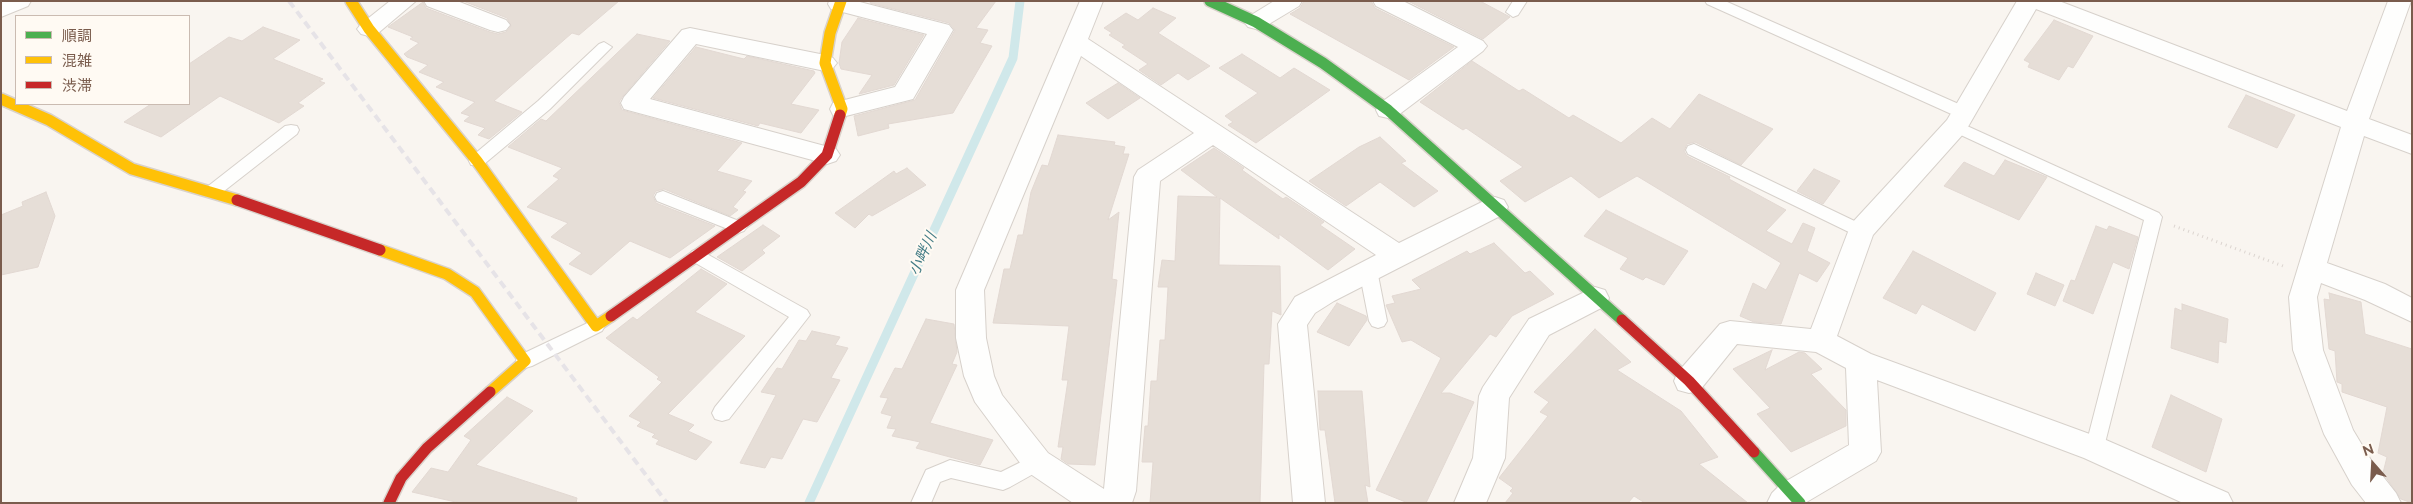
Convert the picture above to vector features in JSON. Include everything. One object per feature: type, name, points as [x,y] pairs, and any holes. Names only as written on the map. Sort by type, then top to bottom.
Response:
[{"type":"street","points":[[1,10],[20,1]]},
{"type":"street","points":[[351,1],[369,29],[478,161],[596,326],[801,182],[827,155],[842,108],[825,63],[830,34],[840,3],[941,30],[904,93],[842,108]]},
{"type":"street","points":[[369,29],[406,1]]},
{"type":"street","points":[[434,1],[498,25]]},
{"type":"street","points":[[1092,1],[970,290],[971,338],[979,376],[990,402],[1037,462],[1100,503]]},
{"type":"street","points":[[1210,1],[1256,22],[1323,63],[1388,110],[1689,381],[1792,500],[1865,452],[1861,362]]},
{"type":"street","points":[[1256,22],[1292,1]]},
{"type":"street","points":[[1384,1],[1475,46],[1388,110]]},
{"type":"street","points":[[1821,341],[1861,232],[1960,120],[2029,1]]},
{"type":"street","points":[[2037,1],[2355,124],[2412,144]]},
{"type":"street","points":[[2385,503],[2363,476],[2339,434],[2308,350],[2303,297],[2355,124],[2400,1]]},
{"type":"street","points":[[825,63],[690,35],[633,103],[827,155]]},
{"type":"street","points":[[1074,41],[1214,132],[1398,256]]},
{"type":"street","points":[[1,99],[49,120],[132,169],[213,191],[447,274],[475,292],[525,361],[427,448],[401,478],[389,503]]},
{"type":"street","points":[[1116,503],[1120,491],[1147,177],[1214,132]]},
{"type":"street","points":[[1309,503],[1292,324],[1305,305],[1368,270],[1495,207]]},
{"type":"street","points":[[2310,272],[2375,292],[2412,311]]},
{"type":"street","points":[[1470,503],[1489,458],[1494,396],[1539,327],[1595,298]]},
{"type":"street","points":[[1689,381],[1730,332],[1821,341],[1861,362],[2095,449],[2217,503]]},
{"type":"lane","points":[[1712,1],[1960,120],[2154,218],[2095,449]]},
{"type":"lane","points":[[478,161],[544,105],[604,47]]},
{"type":"lane","points":[[213,191],[291,130]]},
{"type":"lane","points":[[1694,150],[1861,232]]},
{"type":"lane","points":[[663,197],[738,226]]},
{"type":"lane","points":[[698,256],[801,315],[722,413]]},
{"type":"lane","points":[[1368,270],[1378,321]]},
{"type":"lane","points":[[525,361],[596,326]]},
{"type":"lane","points":[[921,503],[933,476],[950,469],[1004,481],[1037,462]]},
{"type":"path","points":[[2154,218],[2310,272]]},
{"type":"building","points":[[463,1],[619,1],[579,35],[572,33],[494,101],[522,112],[489,139],[478,135],[485,128],[464,121],[470,116],[461,113],[475,102],[436,87],[444,82],[419,72],[428,65],[404,54],[419,43],[410,39],[413,37],[388,27],[423,2],[426,8],[490,32],[498,34],[506,32],[511,26],[507,18]]},
{"type":"building","points":[[871,1],[996,1],[976,28],[988,30],[980,43],[992,46],[953,113],[888,124],[889,128],[858,136],[854,116],[915,100],[955,30],[949,23],[870,3]]},
{"type":"building","points":[[1304,1],[1371,1],[1375,8],[1454,47],[1409,80],[1290,14],[1300,8]]},
{"type":"building","points":[[1408,1],[1480,1],[1510,17],[1483,39]]},
{"type":"building","points":[[1153,8],[1176,18],[1158,33],[1210,66],[1188,80],[1178,73],[1161,85],[1139,70],[1148,64],[1122,47],[1125,45],[1109,35],[1112,33],[1104,28],[1126,13],[1138,20]]},
{"type":"building","points":[[858,18],[924,35],[894,85],[859,94],[872,75],[841,69],[839,63],[842,42]]},
{"type":"building","points":[[2054,20],[2093,36],[2073,68],[2068,66],[2059,80],[2028,67],[2030,63],[2024,60]]},
{"type":"building","points":[[263,27],[300,40],[273,59],[323,79],[319,81],[325,83],[298,103],[304,106],[279,123],[220,96],[161,137],[124,122],[150,105],[190,105],[190,63],[229,37],[242,41]]},
{"type":"building","points":[[637,34],[670,41],[623,96],[619,102],[622,110],[742,143],[717,171],[752,181],[743,191],[746,192],[733,207],[738,210],[730,216],[664,189],[656,191],[653,196],[656,203],[715,226],[670,258],[630,241],[591,275],[569,264],[582,253],[551,237],[568,223],[527,207],[559,179],[553,176],[562,168],[508,147],[541,119],[546,121]]},
{"type":"building","points":[[696,47],[744,59],[747,56],[814,71],[815,73],[791,104],[819,110],[801,133],[760,123],[758,126],[653,98]]},
{"type":"building","points":[[1242,54],[1280,78],[1294,68],[1330,90],[1256,143],[1228,125],[1233,122],[1225,116],[1258,93],[1219,68]]},
{"type":"building","points":[[1472,61],[1519,91],[1523,89],[1569,118],[1573,115],[1621,143],[1652,118],[1670,129],[1699,94],[1773,129],[1741,165],[1695,142],[1687,144],[1684,151],[1687,156],[1730,177],[1729,179],[1786,210],[1766,231],[1792,244],[1803,223],[1815,228],[1807,251],[1830,263],[1817,282],[1799,273],[1781,324],[1754,322],[1740,316],[1753,283],[1766,290],[1781,263],[1637,176],[1599,198],[1571,176],[1525,202],[1500,181],[1523,167],[1466,128],[1463,130],[1420,102]]},
{"type":"building","points":[[1118,83],[1140,98],[1108,119],[1086,103]]},
{"type":"building","points":[[2246,95],[2295,115],[2277,148],[2228,127]]},
{"type":"building","points":[[1058,135],[1115,142],[1114,145],[1125,147],[1123,154],[1129,154],[1108,220],[1119,212],[1112,279],[1117,280],[1095,465],[1068,464],[1061,459],[1063,447],[1058,447],[1068,380],[1062,380],[1069,326],[993,323],[1004,269],[1010,269],[1018,235],[1023,235],[1031,192],[1042,165],[1048,166]]},
{"type":"building","points":[[1380,137],[1406,161],[1401,163],[1438,191],[1414,207],[1380,182],[1346,206],[1309,181],[1359,147]]},
{"type":"building","points":[[1214,148],[1244,168],[1242,170],[1283,199],[1286,197],[1324,222],[1320,225],[1355,249],[1328,270],[1279,234],[1279,239],[1220,198],[1219,265],[1280,266],[1281,315],[1272,311],[1269,364],[1264,364],[1260,503],[1150,503],[1153,462],[1142,462],[1145,426],[1148,426],[1151,381],[1157,381],[1160,340],[1165,340],[1168,287],[1158,287],[1162,260],[1175,261],[1178,196],[1217,197],[1181,170]]},
{"type":"building","points":[[2005,160],[2047,177],[2019,220],[1944,186],[1964,162],[1994,176]]},
{"type":"building","points":[[907,168],[926,185],[872,216],[869,214],[855,228],[835,213],[894,171],[896,174]]},
{"type":"building","points":[[1814,169],[1840,181],[1823,204],[1797,191]]},
{"type":"building","points":[[46,192],[55,216],[38,267],[1,275],[1,215],[23,206],[22,202]]},
{"type":"building","points":[[1606,210],[1688,251],[1664,285],[1646,277],[1643,280],[1620,269],[1628,258],[1584,236]]},
{"type":"building","points":[[763,225],[780,236],[762,250],[765,253],[742,271],[717,257]]},
{"type":"building","points":[[2096,226],[2107,230],[2109,226],[2138,237],[2129,269],[2113,262],[2093,314],[2063,301],[2071,280],[2075,281]]},
{"type":"building","points":[[1494,243],[1525,273],[1530,271],[1554,294],[1512,316],[1496,337],[1490,334],[1441,393],[1450,393],[1474,402],[1426,503],[1408,503],[1376,490],[1441,358],[1411,340],[1402,342],[1386,305],[1395,303],[1392,296],[1421,289],[1412,280],[1467,251],[1470,254]]},
{"type":"building","points":[[1913,251],[1996,293],[1975,331],[1922,304],[1916,314],[1883,298]]},
{"type":"building","points":[[701,269],[727,284],[695,312],[745,336],[668,414],[694,425],[688,431],[712,442],[696,460],[656,444],[659,440],[652,437],[655,434],[637,426],[641,422],[629,416],[662,382],[657,379],[659,377],[606,338],[633,317],[637,320]]},
{"type":"building","points":[[2036,273],[2064,285],[2055,306],[2027,294]]},
{"type":"building","points":[[2329,293],[2361,302],[2365,334],[2412,349],[2412,503],[2401,499],[2383,473],[2387,457],[2378,453],[2387,407],[2342,392],[2342,384],[2337,382],[2335,351],[2329,349],[2324,299],[2330,300]]},
{"type":"building","points":[[1337,303],[1366,316],[1367,320],[1349,346],[1317,332]]},
{"type":"building","points":[[2182,304],[2228,319],[2226,343],[2219,341],[2218,363],[2171,348],[2175,308],[2182,311]]},
{"type":"building","points":[[926,319],[954,324],[957,352],[952,364],[957,365],[930,423],[993,440],[980,465],[916,448],[920,442],[892,436],[896,429],[887,428],[892,416],[881,413],[888,398],[880,397],[895,368],[902,369]]},
{"type":"building","points":[[1595,329],[1631,362],[1617,370],[1681,411],[1718,457],[1699,464],[1748,503],[1645,503],[1634,496],[1628,503],[1505,503],[1513,493],[1510,491],[1513,488],[1499,478],[1548,416],[1540,412],[1549,402],[1534,392]]},
{"type":"building","points":[[812,331],[840,337],[835,345],[848,348],[831,378],[840,380],[817,422],[803,419],[782,459],[771,457],[765,468],[740,463],[776,395],[761,392],[777,368],[782,369],[799,340],[806,341]]},
{"type":"building","points":[[1772,350],[1765,370],[1799,352],[1805,353],[1822,369],[1811,374],[1846,410],[1846,426],[1791,452],[1757,414],[1770,408],[1733,369]]},
{"type":"building","points":[[1318,391],[1362,391],[1370,487],[1365,485],[1368,503],[1335,503],[1325,430],[1320,430]]},
{"type":"building","points":[[2171,395],[2222,419],[2206,472],[2152,447]]},
{"type":"building","points":[[507,397],[533,411],[476,465],[577,498],[576,503],[460,503],[412,492],[431,468],[448,472],[471,440],[464,436]]},
{"type":"waterway","name":"小畔川","points":[[809,503],[1013,58],[1020,1]]},
{"type":"railway","points":[[289,1],[667,503]]},
{"type":"traffic: fast","points":[[1210,1],[1256,22],[1323,63],[1388,110],[1622,320]]},
{"type":"traffic: fast","points":[[1754,452],[1800,503]]},
{"type":"traffic: slow","points":[[351,1],[369,29],[477,161],[596,326],[611,316]]},
{"type":"traffic: slow","points":[[840,115],[842,109],[825,63],[830,33],[841,1]]},
{"type":"traffic: slow","points":[[1,99],[49,120],[132,169],[237,200]]},
{"type":"traffic: slow","points":[[380,250],[447,274],[475,292],[525,361],[490,392]]},
{"type":"traffic: jam","points":[[611,316],[801,182],[827,155],[840,115]]},
{"type":"traffic: jam","points":[[237,200],[380,250]]},
{"type":"traffic: jam","points":[[1622,320],[1689,381],[1754,452]]},
{"type":"traffic: jam","points":[[389,503],[401,478],[427,448],[490,392]]}]
